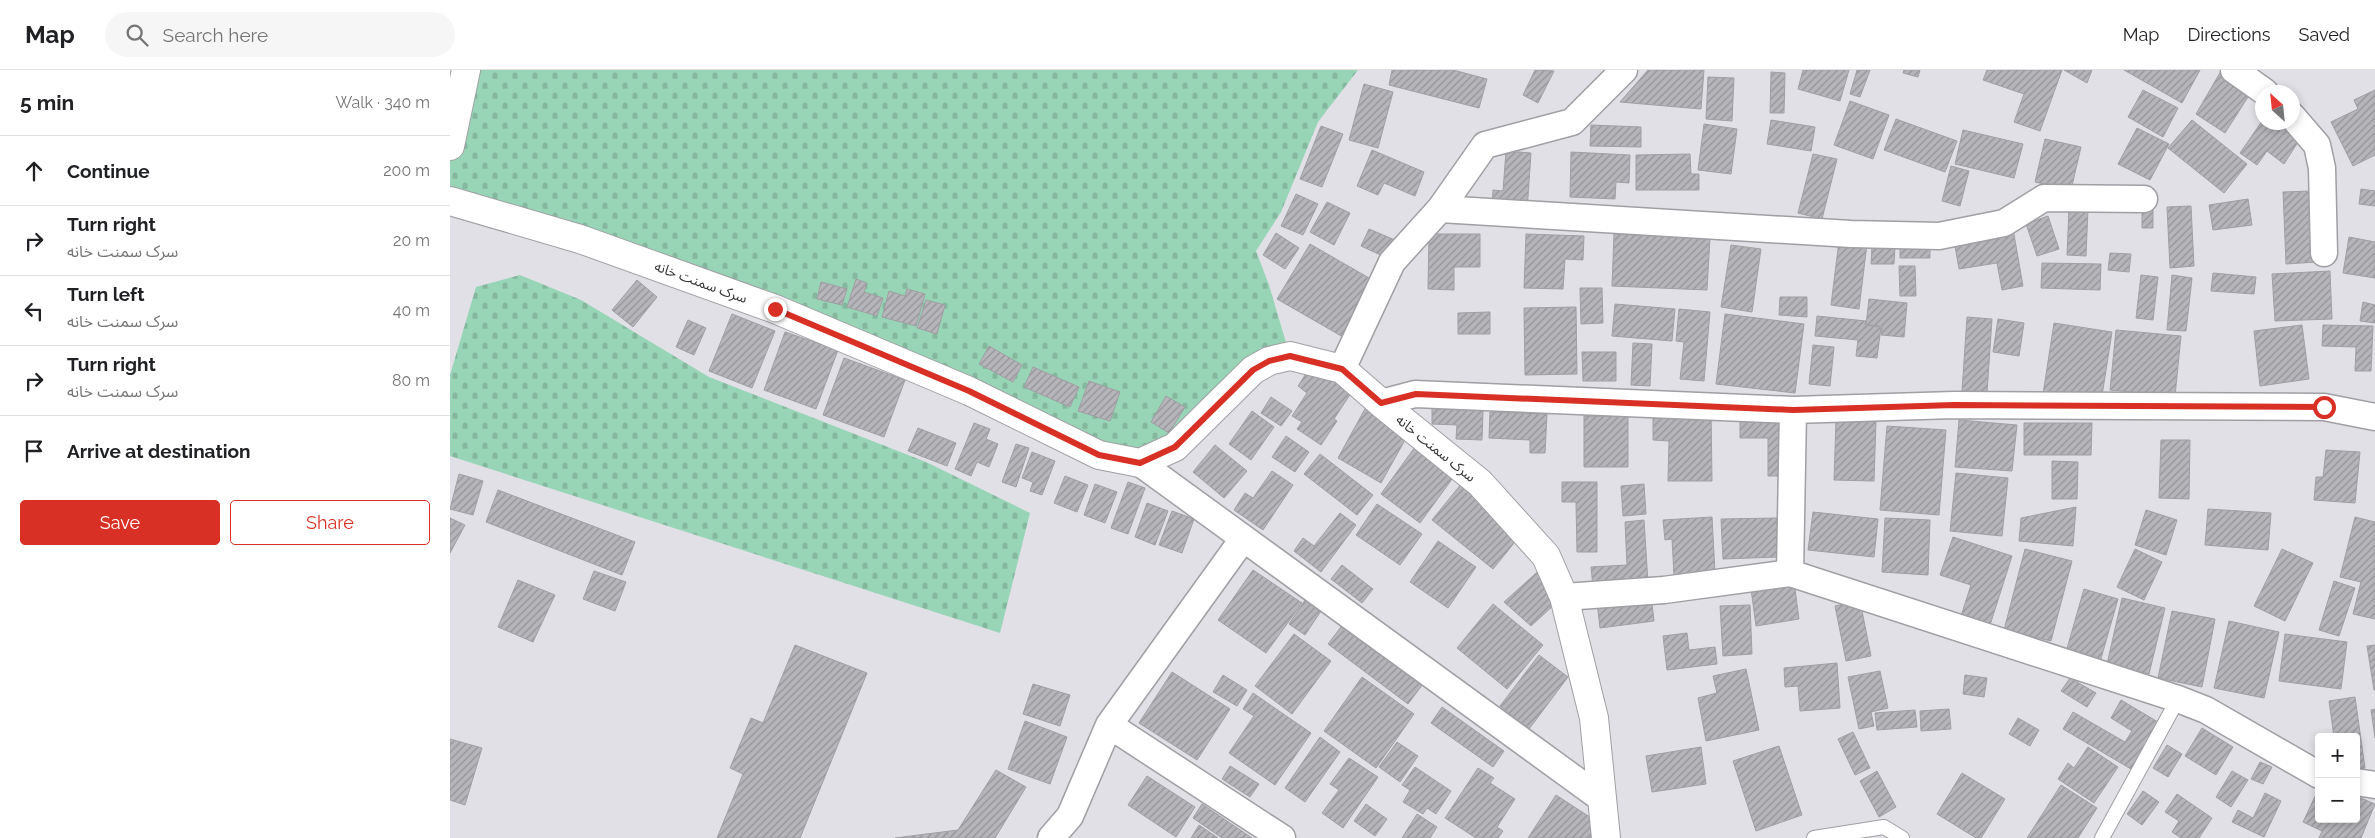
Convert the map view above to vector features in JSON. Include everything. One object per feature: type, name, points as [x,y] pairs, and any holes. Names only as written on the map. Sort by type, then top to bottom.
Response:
[{"type":"street","points":[[450,146],[466,70]]},
{"type":"street","points":[[1342,369],[1392,262],[1440,209],[1485,145],[1572,122],[1624,70]]},
{"type":"street","points":[[2234,70],[2255,85]]},
{"type":"street","points":[[2300,125],[2317,145],[2322,168],[2324,253]]},
{"type":"street","points":[[1440,209],[1851,234],[1938,236],[2004,223],[2044,198],[2144,199]]},
{"type":"street","name":"سرک سمنت خانه","points":[[450,201],[580,240],[775,309],[969,391],[1099,455],[1140,463],[1175,447],[1253,370],[1269,361],[1290,356],[1342,369],[1480,483],[1546,556],[1564,596],[1594,718],[1606,838]]},
{"type":"street","points":[[1381,403],[1416,394],[1793,410],[1954,405],[2314,407],[2375,417]]},
{"type":"street","points":[[1790,573],[1793,410]]},
{"type":"street","points":[[1140,463],[1602,799]]},
{"type":"street","points":[[1051,838],[1070,816],[1109,725],[1243,539]]},
{"type":"street","points":[[1564,596],[1664,590],[1790,573],[2178,699],[2206,710],[2315,773]]},
{"type":"street","points":[[1109,725],[1282,838]]},
{"type":"street","points":[[2360,783],[2375,785]]},
{"type":"lane","points":[[2110,835],[2178,699]]},
{"type":"lane","points":[[1814,838],[1884,827],[1902,838]]},
{"type":"green space","points":[[466,70],[1358,70],[1318,122],[1281,212],[1256,251],[1269,285],[1290,356],[1140,463],[969,391],[450,201],[450,146]]},
{"type":"green space","points":[[520,275],[581,300],[709,377],[926,462],[1030,513],[1000,633],[450,456],[450,375],[476,287]]},
{"type":"building","points":[[1392,70],[1453,70],[1487,79],[1479,108],[1389,85]]},
{"type":"building","points":[[1535,70],[1554,71],[1538,103],[1523,95]]},
{"type":"building","points":[[1648,70],[1704,70],[1701,109],[1620,102]]},
{"type":"building","points":[[1803,70],[1849,70],[1840,101],[1798,89]]},
{"type":"building","points":[[1857,70],[1870,70],[1860,97],[1850,94]]},
{"type":"building","points":[[1904,70],[1920,70],[1918,77],[1903,73]]},
{"type":"building","points":[[1987,70],[2062,70],[2040,131],[2014,122],[2024,94],[1983,80]]},
{"type":"building","points":[[2064,70],[2092,70],[2087,83]]},
{"type":"building","points":[[2124,70],[2200,70],[2182,103]]},
{"type":"building","points":[[2221,71],[2248,97],[2225,133],[2196,114]]},
{"type":"building","points":[[1771,72],[1785,73],[1784,113],[1770,113]]},
{"type":"building","points":[[1708,77],[1734,78],[1732,121],[1706,119]]},
{"type":"building","points":[[1364,84],[1393,92],[1378,148],[1349,140]]},
{"type":"building","points":[[2143,90],[2178,108],[2163,137],[2128,117]]},
{"type":"building","points":[[2375,90],[2375,155],[2353,166],[2331,122],[2358,109],[2354,100]]},
{"type":"building","points":[[1850,101],[1889,115],[1873,159],[1834,145]]},
{"type":"building","points":[[1896,119],[1957,141],[1945,172],[1884,150]]},
{"type":"building","points":[[1771,120],[1815,127],[1811,151],[1767,144]]},
{"type":"building","points":[[2192,120],[2247,164],[2224,193],[2168,148]]},
{"type":"building","points":[[1704,124],[1737,129],[1731,174],[1698,170]]},
{"type":"building","points":[[1591,125],[1641,127],[1641,147],[1590,146]]},
{"type":"building","points":[[1321,126],[1343,134],[1322,187],[1300,179]]},
{"type":"building","points":[[2137,128],[2169,144],[2150,180],[2118,164]]},
{"type":"building","points":[[1963,130],[2023,144],[2014,178],[1955,164]]},
{"type":"building","points":[[2256,130],[2285,130],[2298,142],[2284,164],[2267,151],[2257,165],[2240,153]]},
{"type":"building","points":[[2045,139],[2081,147],[2071,190],[2035,182]]},
{"type":"building","points":[[1372,150],[1424,172],[1415,196],[1384,183],[1378,195],[1357,186]]},
{"type":"building","points":[[1506,151],[1531,153],[1527,211],[1492,209],[1493,190],[1503,191]]},
{"type":"building","points":[[1571,152],[1630,155],[1629,183],[1616,182],[1615,199],[1570,197]]},
{"type":"building","points":[[1690,154],[1691,174],[1699,174],[1699,190],[1636,190],[1636,155]]},
{"type":"building","points":[[1813,154],[1837,159],[1822,219],[1798,213]]},
{"type":"building","points":[[1951,166],[1969,171],[1960,206],[1942,201]]},
{"type":"building","points":[[2361,189],[2375,191],[2375,206],[2359,204]]},
{"type":"building","points":[[2312,191],[2316,262],[2286,264],[2283,192]]},
{"type":"building","points":[[1296,194],[1318,204],[1303,235],[1281,226]]},
{"type":"building","points":[[2248,199],[2252,225],[2213,230],[2209,205]]},
{"type":"building","points":[[1327,202],[1350,213],[1334,245],[1310,232]]},
{"type":"building","points":[[2191,206],[2194,266],[2170,268],[2167,207]]},
{"type":"building","points":[[2069,208],[2088,209],[2086,256],[2067,255]]},
{"type":"building","points":[[2142,208],[2153,208],[2153,228],[2142,228]]},
{"type":"building","points":[[2048,216],[2059,249],[2037,256],[2026,224]]},
{"type":"building","points":[[1369,229],[1395,240],[1387,258],[1361,246]]},
{"type":"building","points":[[2013,229],[2023,286],[2002,290],[1997,263],[1959,269],[1954,240]]},
{"type":"building","points":[[1276,233],[1299,248],[1285,269],[1263,255]]},
{"type":"building","points":[[1429,234],[1480,234],[1480,267],[1454,267],[1454,290],[1428,289]]},
{"type":"building","points":[[1526,234],[1584,236],[1583,260],[1565,259],[1563,289],[1524,288]]},
{"type":"building","points":[[1614,234],[1710,238],[1707,290],[1612,286]]},
{"type":"building","points":[[2349,237],[2375,242],[2375,278],[2343,273]]},
{"type":"building","points":[[1839,241],[1867,244],[1859,309],[1831,305]]},
{"type":"building","points":[[1310,244],[1376,282],[1343,337],[1277,299]]},
{"type":"building","points":[[1731,245],[1761,249],[1752,312],[1721,307]]},
{"type":"building","points":[[1872,246],[1895,246],[1894,264],[1871,264]]},
{"type":"building","points":[[1900,247],[1930,247],[1930,258],[1900,258]]},
{"type":"building","points":[[2110,253],[2131,254],[2129,272],[2108,270]]},
{"type":"building","points":[[2042,263],[2101,264],[2100,290],[2041,288]]},
{"type":"building","points":[[1899,266],[1915,266],[1916,296],[1900,296]]},
{"type":"building","points":[[2330,271],[2332,319],[2275,321],[2272,274]]},
{"type":"building","points":[[2213,273],[2256,277],[2254,294],[2211,291]]},
{"type":"building","points":[[2141,275],[2158,277],[2153,320],[2136,318]]},
{"type":"building","points":[[2172,275],[2192,278],[2186,331],[2167,330]]},
{"type":"building","points":[[856,279],[867,283],[864,292],[883,298],[877,316],[847,307]]},
{"type":"building","points":[[637,280],[657,297],[633,327],[612,310]]},
{"type":"building","points":[[821,282],[847,289],[842,305],[817,299]]},
{"type":"building","points":[[1580,288],[1602,288],[1603,323],[1581,324]]},
{"type":"building","points":[[907,289],[925,294],[916,326],[882,317],[889,291],[905,296]]},
{"type":"building","points":[[1780,297],[1807,297],[1807,317],[1779,315]]},
{"type":"building","points":[[1869,299],[1907,303],[1904,337],[1881,335],[1882,326],[1866,325]]},
{"type":"building","points":[[926,300],[945,305],[937,334],[917,328]]},
{"type":"building","points":[[2363,302],[2375,305],[2375,323],[2360,321]]},
{"type":"building","points":[[1615,304],[1675,309],[1672,341],[1612,336]]},
{"type":"building","points":[[1576,307],[1577,374],[1525,375],[1524,308]]},
{"type":"building","points":[[1679,309],[1710,312],[1704,381],[1680,379],[1684,342],[1676,341]]},
{"type":"building","points":[[1490,312],[1490,334],[1458,334],[1458,313]]},
{"type":"building","points":[[732,314],[775,331],[752,388],[709,371]]},
{"type":"building","points":[[1725,314],[1804,324],[1795,393],[1716,384]]},
{"type":"building","points":[[1817,316],[1866,321],[1865,325],[1881,327],[1877,358],[1856,356],[1858,340],[1815,336]]},
{"type":"building","points":[[1967,317],[1992,319],[1987,393],[1962,391]]},
{"type":"building","points":[[1998,319],[2024,323],[2019,356],[1993,352]]},
{"type":"building","points":[[688,320],[706,328],[694,355],[676,347]]},
{"type":"building","points":[[2054,323],[2112,332],[2101,402],[2043,394]]},
{"type":"building","points":[[2302,325],[2309,379],[2260,386],[2254,331]]},
{"type":"building","points":[[2323,325],[2373,326],[2371,371],[2355,371],[2356,347],[2322,346]]},
{"type":"building","points":[[2116,330],[2181,336],[2175,396],[2110,390]]},
{"type":"building","points":[[785,332],[838,350],[816,409],[764,390]]},
{"type":"building","points":[[1633,343],[1652,344],[1650,386],[1631,385]]},
{"type":"building","points":[[1813,345],[1834,347],[1830,386],[1809,384]]},
{"type":"building","points":[[989,346],[1022,365],[1013,382],[979,364]]},
{"type":"building","points":[[1582,352],[1616,352],[1616,381],[1583,381]]},
{"type":"building","points":[[844,358],[905,380],[884,437],[823,415]]},
{"type":"building","points":[[1311,366],[1351,393],[1334,419],[1337,421],[1321,445],[1297,429],[1302,422],[1292,416],[1307,393],[1298,386]]},
{"type":"building","points":[[1033,367],[1079,387],[1070,407],[1024,387]]},
{"type":"building","points":[[1089,381],[1120,392],[1110,421],[1078,411]]},
{"type":"building","points":[[1166,396],[1185,407],[1169,433],[1151,422]]},
{"type":"building","points":[[1271,397],[1292,411],[1281,426],[1261,413]]},
{"type":"building","points":[[1366,407],[1410,431],[1381,483],[1338,458]]},
{"type":"building","points":[[1432,407],[1483,410],[1482,440],[1456,439],[1457,425],[1432,424]]},
{"type":"building","points":[[1252,411],[1274,427],[1251,460],[1229,444]]},
{"type":"building","points":[[1711,411],[1712,481],[1668,481],[1669,441],[1653,440],[1653,412]]},
{"type":"building","points":[[1490,412],[1547,414],[1545,453],[1530,453],[1530,440],[1489,438]]},
{"type":"building","points":[[1584,416],[1628,416],[1628,467],[1584,467]]},
{"type":"building","points":[[1740,418],[1789,418],[1789,476],[1768,476],[1768,438],[1740,438]]},
{"type":"building","points":[[1836,420],[1876,421],[1874,481],[1834,480]]},
{"type":"building","points":[[1959,420],[2017,425],[2012,471],[1955,467]]},
{"type":"building","points":[[974,423],[990,429],[986,439],[998,444],[989,467],[977,462],[971,476],[955,469]]},
{"type":"building","points":[[2024,423],[2092,423],[2091,455],[2024,455]]},
{"type":"building","points":[[1887,426],[1946,430],[1939,515],[1880,510]]},
{"type":"building","points":[[918,428],[956,443],[947,466],[908,451]]},
{"type":"building","points":[[1286,436],[1309,452],[1295,472],[1272,457]]},
{"type":"building","points":[[2161,440],[2190,440],[2189,499],[2159,498]]},
{"type":"building","points":[[1016,444],[1029,448],[1016,487],[1002,482]]},
{"type":"building","points":[[1215,445],[1247,471],[1224,498],[1193,472]]},
{"type":"building","points":[[1415,447],[1455,475],[1420,523],[1381,494]]},
{"type":"building","points":[[2326,450],[2360,452],[2355,503],[2314,500],[2316,477],[2323,477]]},
{"type":"building","points":[[1032,452],[1055,461],[1042,495],[1030,491],[1033,482],[1022,478]]},
{"type":"building","points":[[1320,454],[1373,495],[1357,515],[1304,474]]},
{"type":"building","points":[[2052,461],[2078,462],[2077,499],[2052,499]]},
{"type":"building","points":[[1272,471],[1293,485],[1263,530],[1234,510],[1245,493],[1253,498]]},
{"type":"building","points":[[1956,473],[2008,478],[2002,536],[1950,531]]},
{"type":"building","points":[[459,474],[483,481],[473,515],[450,509]]},
{"type":"building","points":[[1065,476],[1088,485],[1077,512],[1054,503]]},
{"type":"building","points":[[1128,482],[1145,488],[1128,534],[1111,528]]},
{"type":"building","points":[[1562,482],[1597,482],[1597,552],[1577,552],[1576,502],[1562,502]]},
{"type":"building","points":[[1462,483],[1519,537],[1493,569],[1432,520]]},
{"type":"building","points":[[1095,484],[1117,492],[1105,523],[1084,515]]},
{"type":"building","points":[[1644,484],[1646,514],[1623,516],[1621,486]]},
{"type":"building","points":[[498,490],[635,542],[622,575],[486,522]]},
{"type":"building","points":[[1147,503],[1168,511],[1155,545],[1135,537]]},
{"type":"building","points":[[1377,504],[1422,534],[1400,565],[1356,535]]},
{"type":"building","points":[[2076,507],[2073,546],[2019,541],[2021,518]]},
{"type":"building","points":[[2208,509],[2271,513],[2268,550],[2205,545]]},
{"type":"building","points":[[2146,510],[2177,520],[2166,555],[2135,545]]},
{"type":"building","points":[[1172,511],[1194,519],[1182,553],[1159,545]]},
{"type":"building","points":[[1813,512],[1878,519],[1874,557],[1808,550]]},
{"type":"building","points":[[1340,513],[1356,525],[1321,572],[1294,551],[1303,538],[1314,546]]},
{"type":"building","points":[[1712,517],[1715,573],[1674,575],[1672,539],[1665,540],[1663,520]]},
{"type":"building","points":[[2355,517],[2375,522],[2375,619],[2353,614],[2361,582],[2340,577]]},
{"type":"building","points":[[450,518],[465,525],[450,553]]},
{"type":"building","points":[[1777,518],[1778,557],[1723,559],[1721,519]]},
{"type":"building","points":[[1885,518],[1930,520],[1928,575],[1882,572]]},
{"type":"building","points":[[1644,520],[1648,583],[1593,587],[1591,567],[1627,565],[1625,522]]},
{"type":"building","points":[[1953,537],[2012,556],[1990,625],[1961,616],[1971,585],[1940,575]]},
{"type":"building","points":[[1438,541],[1476,567],[1448,608],[1410,582]]},
{"type":"building","points":[[2025,549],[2072,561],[2051,641],[2004,630]]},
{"type":"building","points":[[2135,549],[2162,562],[2144,600],[2117,587]]},
{"type":"building","points":[[2282,549],[2313,563],[2285,621],[2254,606]]},
{"type":"building","points":[[1342,565],[1373,589],[1362,603],[1331,579]]},
{"type":"building","points":[[1545,565],[1555,604],[1531,626],[1504,602]]},
{"type":"building","points":[[1253,570],[1302,603],[1266,653],[1218,620]]},
{"type":"building","points":[[594,571],[626,582],[615,611],[583,599]]},
{"type":"building","points":[[518,580],[555,595],[533,642],[498,627]]},
{"type":"building","points":[[2334,581],[2355,588],[2339,636],[2319,630]]},
{"type":"building","points":[[1794,582],[1799,619],[1756,626],[1751,589]]},
{"type":"building","points":[[2084,589],[2118,599],[2100,662],[2066,652]]},
{"type":"building","points":[[1651,595],[1654,621],[1600,628],[1597,602]]},
{"type":"building","points":[[2122,598],[2165,608],[2149,674],[2107,664]]},
{"type":"building","points":[[1305,600],[1321,611],[1305,635],[1289,624]]},
{"type":"building","points":[[1860,601],[1871,656],[1846,661],[1835,606]]},
{"type":"building","points":[[1493,604],[1543,645],[1507,689],[1457,648]]},
{"type":"building","points":[[1750,605],[1752,654],[1723,656],[1720,606]]},
{"type":"building","points":[[2172,611],[2215,619],[2202,687],[2158,678]]},
{"type":"building","points":[[2229,621],[2279,632],[2264,698],[2214,688]]},
{"type":"building","points":[[1344,623],[1423,684],[1408,704],[1328,644]]},
{"type":"building","points":[[1687,633],[1689,650],[1715,647],[1717,664],[1667,670],[1663,636]]},
{"type":"building","points":[[1294,634],[1331,661],[1292,714],[1255,686]]},
{"type":"building","points":[[2285,634],[2347,642],[2341,689],[2279,681]]},
{"type":"building","points":[[795,645],[867,673],[800,838],[717,838],[743,774],[730,768],[751,718],[763,723]]},
{"type":"building","points":[[2375,645],[2375,690],[2374,690],[2367,646]]},
{"type":"building","points":[[1539,655],[1568,677],[1529,729],[1500,706]]},
{"type":"building","points":[[1837,663],[1840,708],[1800,711],[1798,686],[1785,687],[1784,668]]},
{"type":"building","points":[[1746,669],[1759,730],[1706,741],[1698,698],[1717,693],[1713,676]]},
{"type":"building","points":[[1880,671],[1888,708],[1871,712],[1874,726],[1859,729],[1848,677]]},
{"type":"building","points":[[1172,672],[1230,709],[1197,760],[1139,723]]},
{"type":"building","points":[[1223,675],[1247,690],[1237,706],[1213,692]]},
{"type":"building","points":[[1965,675],[1987,678],[1984,697],[1963,694]]},
{"type":"building","points":[[1362,677],[1414,714],[1376,768],[1324,731]]},
{"type":"building","points":[[2070,678],[2096,693],[2087,707],[2061,691]]},
{"type":"building","points":[[1033,684],[1070,695],[1060,726],[1023,714]]},
{"type":"building","points":[[1253,693],[1311,733],[1275,785],[1229,753],[1254,716],[1243,709]]},
{"type":"building","points":[[2355,697],[2365,768],[2360,769],[2360,733],[2333,733],[2329,701]]},
{"type":"building","points":[[2121,700],[2158,722],[2131,769],[2063,729],[2073,712],[2125,742],[2132,731],[2111,718]]},
{"type":"building","points":[[1442,707],[1504,751],[1493,767],[1431,723]]},
{"type":"building","points":[[1949,709],[1951,729],[1921,731],[1920,711]]},
{"type":"building","points":[[2375,709],[2375,738],[2371,710]]},
{"type":"building","points":[[1915,710],[1917,727],[1877,730],[1875,713]]},
{"type":"building","points":[[2018,718],[2039,730],[2030,746],[2009,734]]},
{"type":"building","points":[[1025,721],[1067,737],[1050,784],[1008,769]]},
{"type":"building","points":[[2202,728],[2233,747],[2216,775],[2185,756]]},
{"type":"building","points":[[1853,732],[1870,768],[1855,775],[1838,739]]},
{"type":"building","points":[[1320,737],[1340,752],[1305,802],[1285,788]]},
{"type":"building","points":[[450,739],[482,748],[465,805],[450,800]]},
{"type":"building","points":[[1397,742],[1418,756],[1400,782],[1379,767]]},
{"type":"building","points":[[2167,745],[2182,754],[2168,777],[2153,768]]},
{"type":"building","points":[[1779,746],[1802,815],[1756,831],[1733,761]]},
{"type":"building","points":[[1701,747],[1706,784],[1652,792],[1646,756]]},
{"type":"building","points":[[2088,747],[2118,767],[2094,803],[2058,779],[2068,763],[2074,768]]},
{"type":"building","points":[[1349,758],[1378,777],[1343,828],[1322,813],[1339,790],[1330,784]]},
{"type":"building","points":[[2260,762],[2272,767],[2263,784],[2251,779]]},
{"type":"building","points":[[1230,766],[1259,784],[1250,797],[1222,779]]},
{"type":"building","points":[[1415,767],[1451,791],[1436,814],[1427,808],[1423,814],[1403,802],[1410,790],[1402,785]]},
{"type":"building","points":[[1478,768],[1494,778],[1490,783],[1515,799],[1497,827],[1503,831],[1498,838],[1476,838],[1445,818]]},
{"type":"building","points":[[996,770],[1026,787],[995,838],[895,838],[958,830]]},
{"type":"building","points":[[1877,771],[1896,807],[1879,817],[1860,781]]},
{"type":"building","points":[[2232,771],[2248,780],[2231,807],[2216,797]]},
{"type":"building","points":[[1962,773],[2005,799],[1981,838],[1976,838],[1937,814]]},
{"type":"building","points":[[1147,776],[1195,807],[1176,837],[1128,805]]},
{"type":"building","points":[[2061,785],[2097,808],[2078,838],[2027,838]]},
{"type":"building","points":[[2143,791],[2159,802],[2142,825],[2127,814]]},
{"type":"building","points":[[2265,793],[2281,801],[2264,837],[2232,822],[2238,810],[2253,818]]},
{"type":"building","points":[[2177,794],[2212,818],[2199,838],[2181,838],[2172,832],[2179,821],[2165,812]]},
{"type":"building","points":[[1556,795],[1599,823],[1590,838],[1528,838]]},
{"type":"building","points":[[2315,796],[2315,823],[2360,823],[2360,798],[2375,804],[2361,838],[2319,838],[2322,831],[2303,822]]},
{"type":"building","points":[[1202,804],[1252,838],[1222,838],[1193,818]]},
{"type":"building","points":[[1366,804],[1387,819],[1375,836],[1354,821]]},
{"type":"building","points":[[1417,814],[1437,827],[1430,838],[1402,838]]},
{"type":"building","points":[[1199,825],[1218,838],[1191,838]]},
{"type":"route","points":[[775,309],[969,391],[1099,455],[1140,463],[1175,447],[1253,370],[1269,361],[1290,356],[1342,369],[1381,403],[1416,394],[1793,410],[1954,405],[2324,407]]}]
